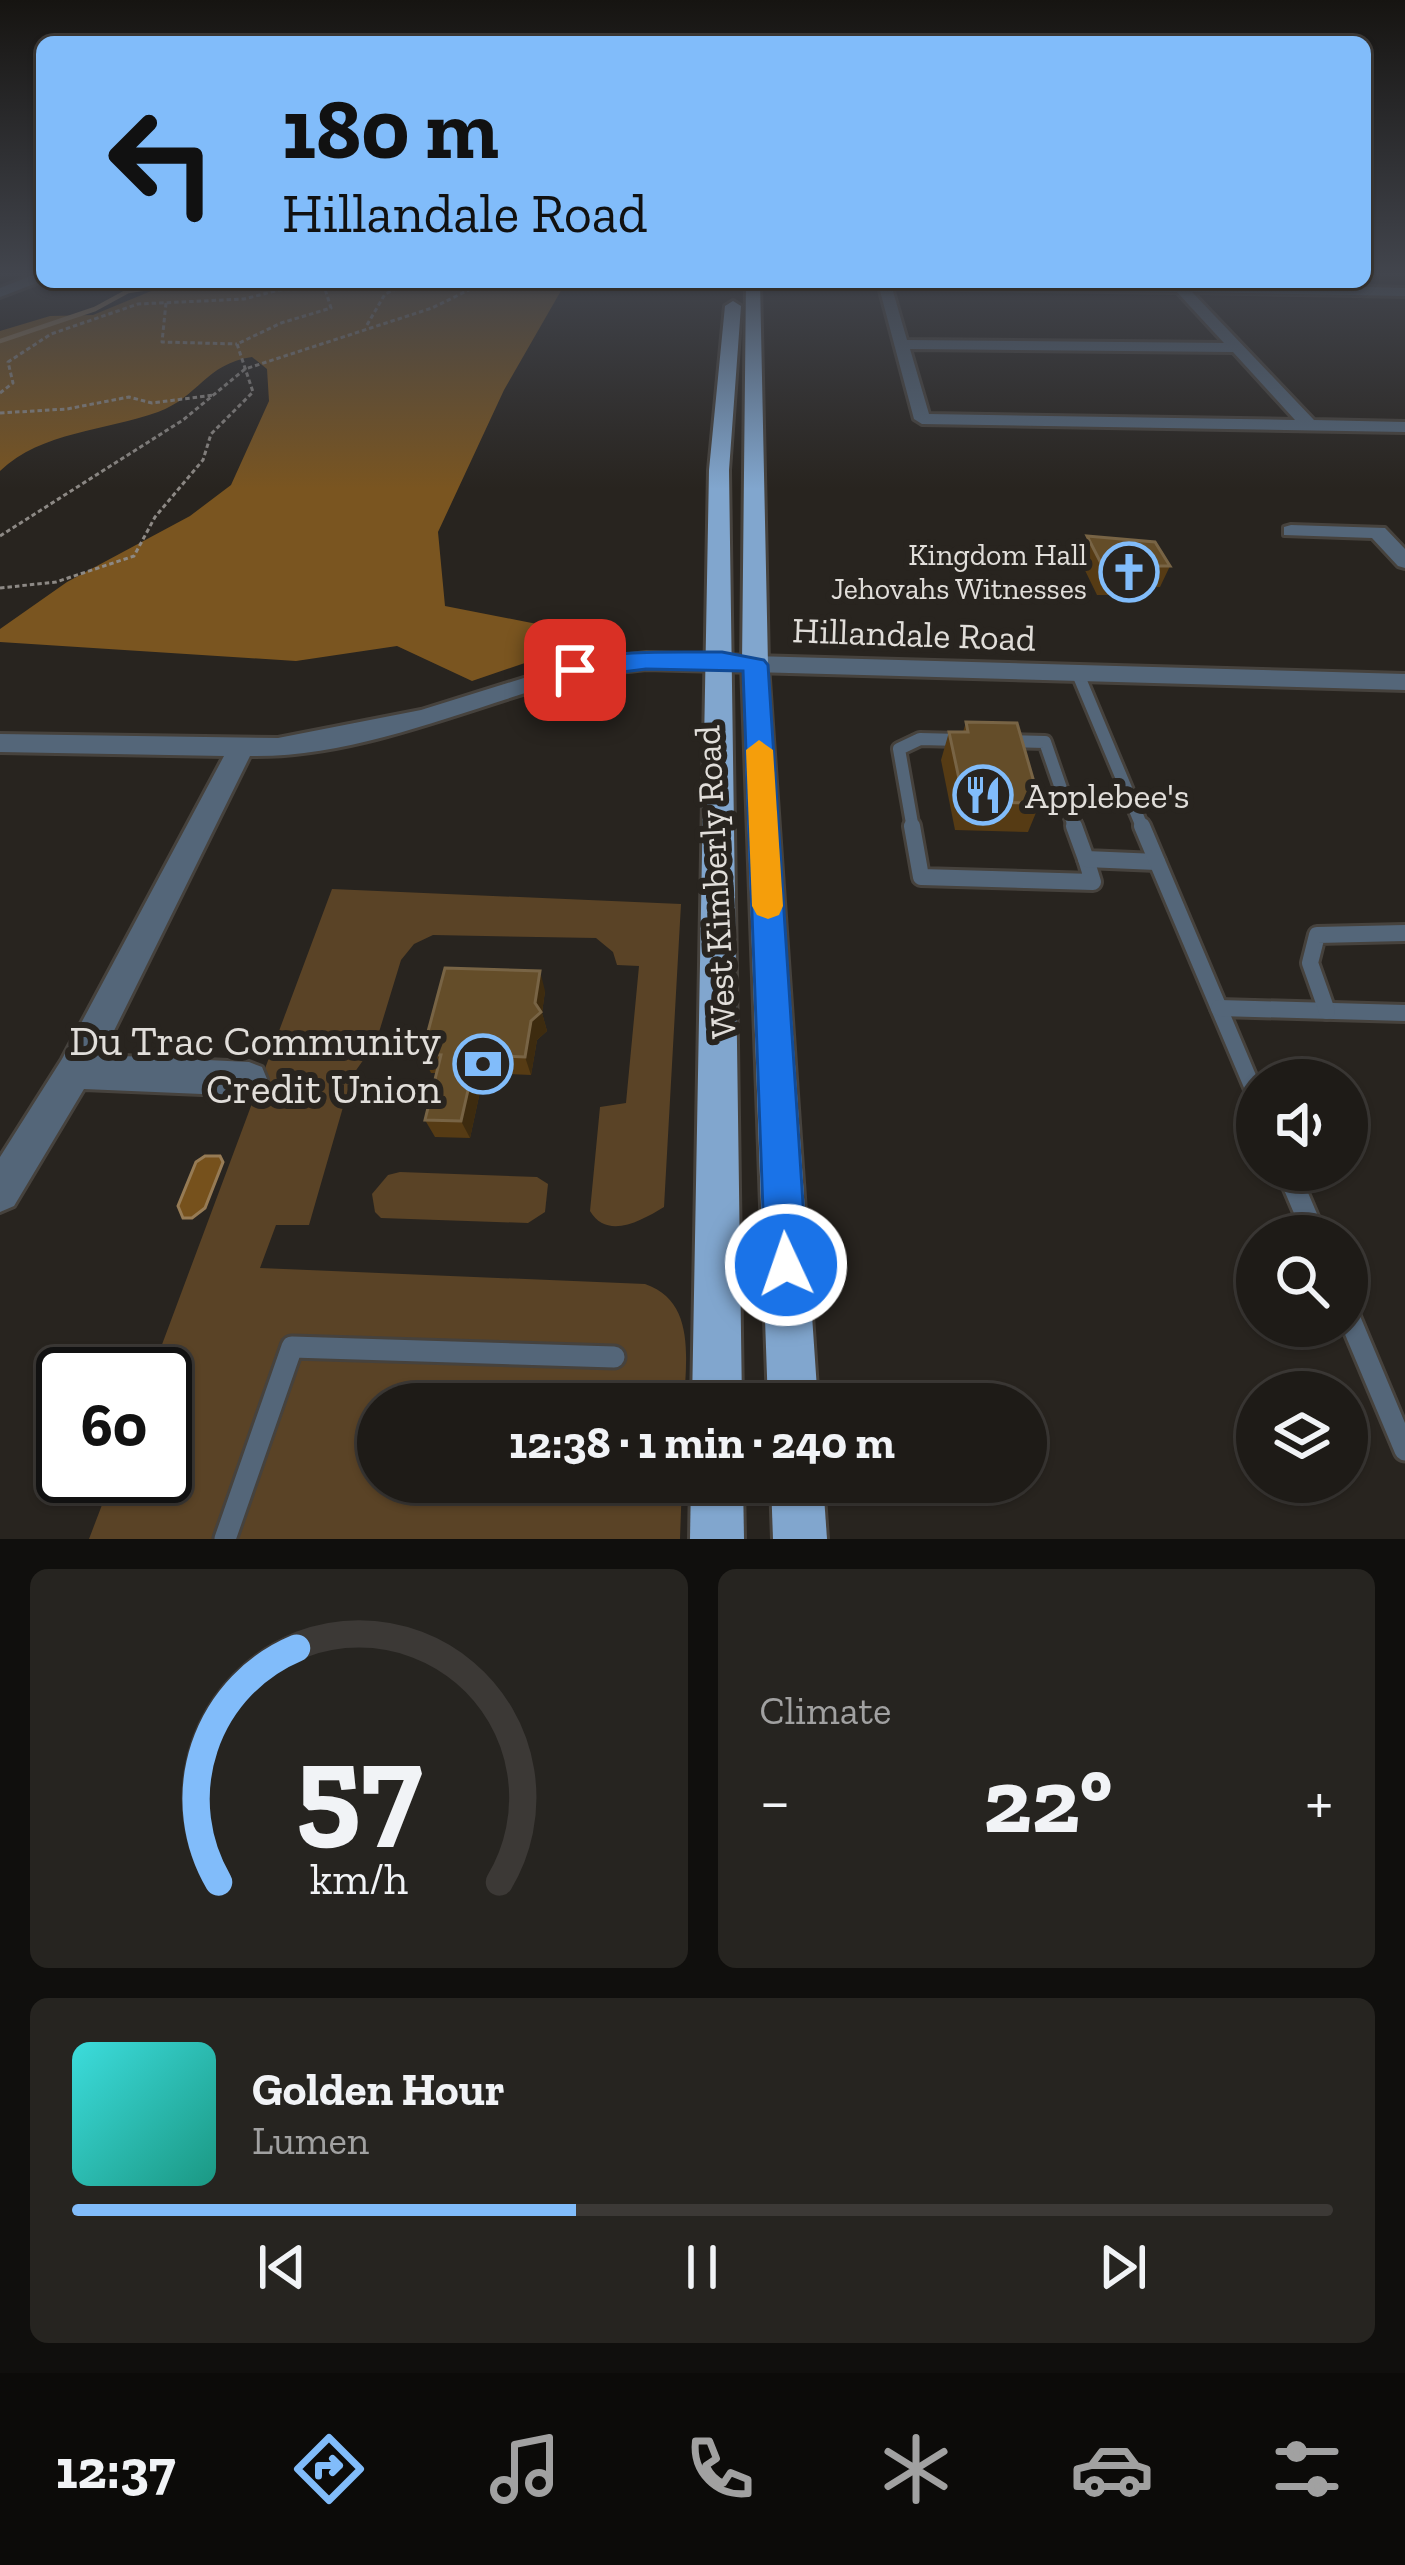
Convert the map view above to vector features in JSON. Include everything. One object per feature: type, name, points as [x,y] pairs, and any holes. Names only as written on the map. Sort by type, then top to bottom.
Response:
[{"type":"main road","name":"West Kimberly Road","points":[[717,1383],[719,470],[730,346]]},
{"type":"main road","name":"West Kimberly Road","points":[[753,346],[755,665],[792,1383]]},
{"type":"main road","points":[[717,1503],[717,1539]]},
{"type":"main road","points":[[798,1503],[800,1539]]},
{"type":"street","points":[[902,346],[922,419],[1405,427]]},
{"type":"street","points":[[1055,346],[1238,348]]},
{"type":"street","points":[[1236,346],[1310,425]]},
{"type":"street","points":[[1291,531],[1378,532],[1405,562]]},
{"type":"street","name":"Hillandale Road","points":[[0,743],[241,748],[341,737],[422,718],[575,670],[646,661],[1405,682]]},
{"type":"street","points":[[0,1192],[75,1071],[241,748]]},
{"type":"street","points":[[75,1071],[249,1079]]},
{"type":"lane","points":[[1078,674],[1241,1059]]},
{"type":"lane","points":[[920,739],[1045,742],[1086,860],[1093,882],[921,878],[899,749],[920,739]]},
{"type":"lane","points":[[1086,860],[1157,862]]},
{"type":"lane","points":[[1327,1011],[1308,949],[1317,935],[1405,933]]},
{"type":"lane","points":[[1219,1008],[1405,1013]]},
{"type":"lane","points":[[226,1539],[292,1347],[614,1357]]},
{"type":"lane","points":[[1362,1347],[1405,1450]]},
{"type":"path","points":[[0,393],[13,383],[8,362],[33,346]]},
{"type":"path","points":[[0,588],[56,583],[134,556],[155,517],[203,460],[211,434],[253,392],[238,346]]},
{"type":"path","points":[[0,536],[184,420],[245,369],[311,346]]},
{"type":"path","points":[[0,413],[67,409],[129,397],[152,403],[214,394]]},
{"type":"shaded area","points":[[0,346],[529,346],[438,532],[445,606],[537,624],[569,648],[472,681],[397,646],[296,661],[0,642],[0,629],[67,582],[190,516],[231,485],[269,401],[267,369],[252,357],[223,366],[172,406],[55,440],[0,471]]},
{"type":"shaded area","points":[[332,889],[681,904],[664,1207],[615,1226],[597,1220],[590,1211],[600,1107],[626,1103],[639,966],[617,965],[613,952],[596,938],[433,935],[414,944],[401,960],[376,1042],[352,1076],[309,1225],[276,1225],[260,1268],[645,1284],[661,1292],[680,1318],[685,1383],[357,1383],[357,1503],[681,1503],[680,1539],[89,1539],[103,1503],[192,1503],[192,1347],[161,1347]]},
{"type":"shaded area","points":[[205,1156],[220,1156],[223,1162],[205,1208],[192,1218],[183,1218],[178,1206],[196,1162]]},
{"type":"shaded area","points":[[388,1175],[537,1177],[548,1184],[545,1212],[528,1223],[381,1218],[372,1194]]},
{"type":"building","points":[[1087,536],[1155,542],[1170,566],[1147,566],[1152,574],[1106,573]]},
{"type":"building","points":[[966,722],[1017,723],[1040,803],[964,802],[949,732],[968,732]]},
{"type":"building","name":"Du Trac Community Credit Union","points":[[445,968],[540,971],[535,1003],[541,1012],[531,1021],[525,1057],[476,1055],[461,1121],[425,1120],[441,1055],[422,1054]]},
{"type":"slow traffic","points":[[759,750],[768,906]]},
{"type":"place","name":"Kingdom Hall Jehovahs Witnesses","points":[[1129,572]]},
{"type":"place","name":"Applebee's","points":[[983,795]]},
{"type":"place","name":"Du Trac Community Credit Union","points":[[483,1064]]},
{"type":"route","points":[[575,670],[646,661],[722,660],[755,665],[786,1265]]}]
